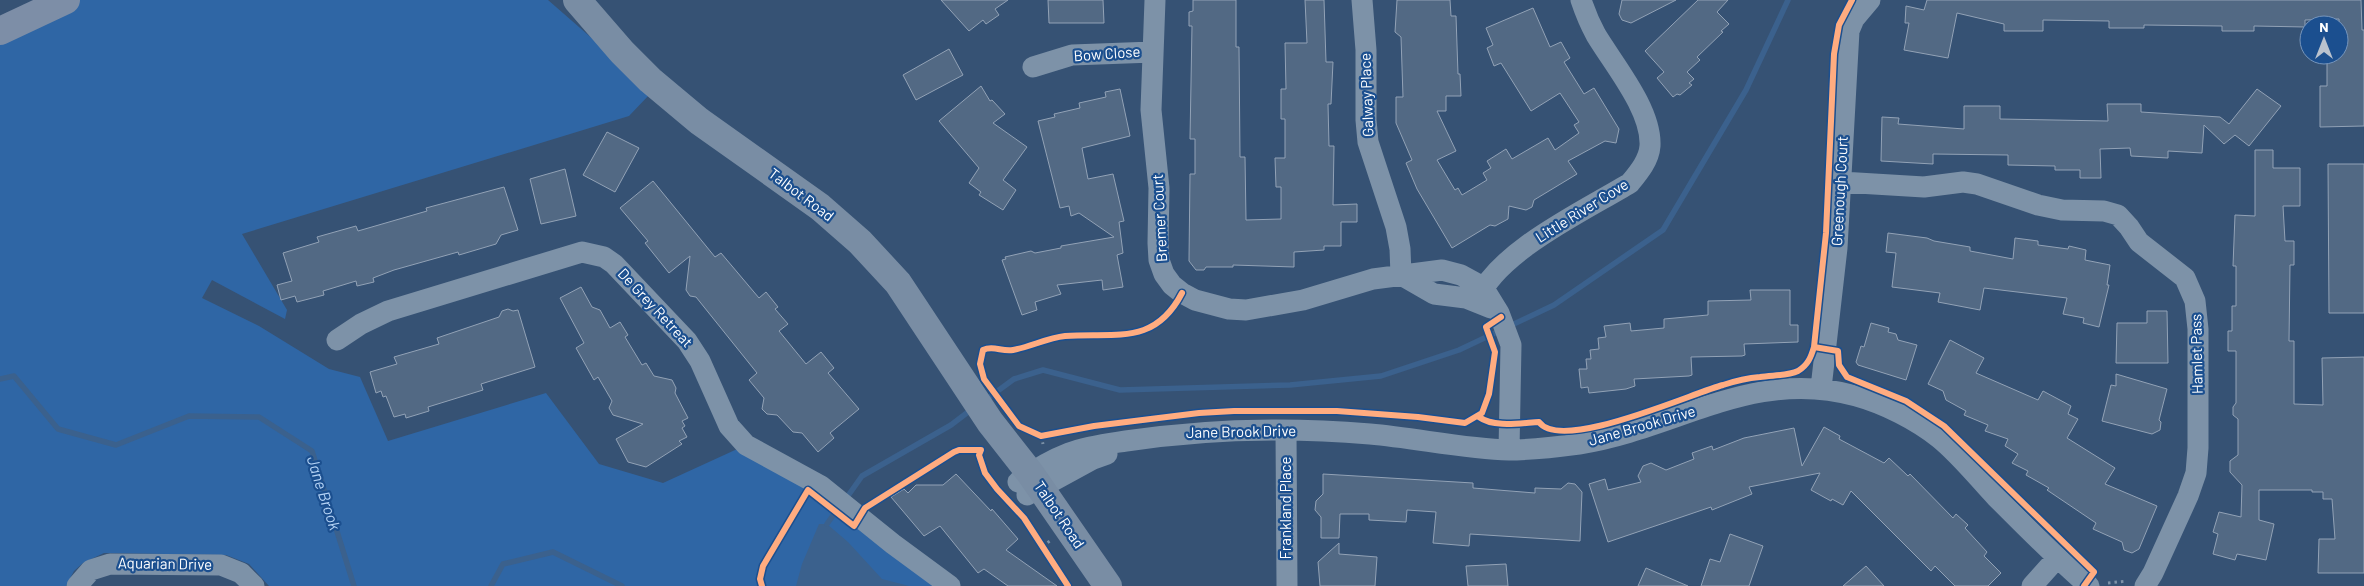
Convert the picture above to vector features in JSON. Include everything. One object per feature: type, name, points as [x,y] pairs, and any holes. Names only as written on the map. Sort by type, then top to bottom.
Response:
[{"type":"main road","points":[[0,31],[66,0]]},
{"type":"main road","name":"Talbot Road","points":[[577,0],[622,52],[675,101],[820,207],[860,242],[898,283],[990,422],[996,448],[1029,484],[1108,586]]},
{"type":"main road","name":"Talbot Road","points":[[1029,484],[1088,586]]},
{"type":"street","name":"Bremer Court","points":[[1155,0],[1151,110],[1159,188],[1159,260],[1164,274],[1182,293],[1195,300],[1229,309],[1246,310],[1303,300],[1374,278],[1442,270],[1462,275],[1500,313],[1511,345],[1509,450]]},
{"type":"street","name":"Galway Place","points":[[1362,0],[1366,50],[1366,120],[1368,142],[1396,227],[1400,249],[1401,275]]},
{"type":"street","name":"Little River Cove","points":[[1480,294],[1512,256],[1630,183],[1641,171],[1647,158],[1650,147],[1645,119],[1638,104],[1595,34],[1580,0]]},
{"type":"street","name":"Greenough Court","points":[[1821,388],[1834,280],[1849,31],[1854,19],[1870,0]]},
{"type":"street","name":"Bow Close","points":[[1033,67],[1072,55],[1153,52]]},
{"type":"street","name":"Hamlet Pass","points":[[1841,182],[1924,187],[1963,182],[1977,184],[2038,205],[2062,210],[2104,211],[2118,215],[2139,242],[2185,278],[2196,301],[2198,329],[2198,448],[2196,473],[2188,496],[2153,573],[2145,586]]},
{"type":"street","name":"De Grey Retreat","points":[[337,340],[361,324],[388,311],[570,255],[582,252],[604,257],[614,264],[694,350],[723,415],[737,436],[746,445],[821,486],[893,544],[950,586]]},
{"type":"street","name":"Jane Brook Drive","points":[[1029,484],[1115,451],[1122,442],[1197,432],[1286,431],[1366,434],[1509,450],[1555,447],[1593,442],[1629,433],[1749,393],[1785,388],[1821,388],[1857,396],[1884,406],[1939,439],[2057,558],[2088,586]]},
{"type":"street","name":"Frankland Place","points":[[1286,431],[1286,586]]},
{"type":"street","points":[[2032,586],[2057,558]]},
{"type":"street","name":"Aquarian Drive","points":[[77,586],[91,570],[100,565],[119,564],[221,565],[241,573],[254,586]]},
{"type":"path","points":[[1033,433],[1041,436],[1050,436]]},
{"type":"path","points":[[1041,436],[1043,445]]},
{"type":"path","points":[[1038,539],[1047,554]]},
{"type":"shaded area","points":[[69,0],[548,0],[595,41],[649,95],[629,116],[242,234],[287,310],[285,319],[212,280],[202,298],[259,326],[329,369],[360,377],[388,441],[546,393],[599,464],[663,483],[746,445],[950,586],[269,586],[249,564],[226,555],[104,553],[83,563],[74,571],[66,586],[0,586],[0,31]]},
{"type":"shaded area","points":[[819,524],[827,524],[848,542],[882,579],[909,586],[796,586],[802,564]]},
{"type":"building","points":[[941,0],[1008,0],[995,9],[999,15],[986,24],[983,20],[969,31]]},
{"type":"building","points":[[1048,0],[1103,0],[1104,23],[1049,23]]},
{"type":"building","points":[[1193,0],[1236,0],[1236,47],[1239,47],[1240,157],[1245,157],[1246,220],[1281,219],[1281,187],[1276,187],[1275,158],[1285,158],[1285,119],[1281,119],[1281,89],[1286,89],[1285,43],[1307,43],[1305,0],[1324,0],[1326,62],[1333,62],[1331,104],[1328,104],[1329,146],[1334,146],[1333,205],[1357,204],[1357,222],[1341,222],[1341,246],[1324,246],[1324,250],[1294,252],[1294,267],[1233,265],[1233,267],[1206,267],[1204,270],[1196,270],[1189,261],[1190,174],[1195,174],[1195,139],[1190,139],[1192,26],[1189,26],[1189,12],[1193,11]]},
{"type":"building","points":[[1397,0],[1450,0],[1451,16],[1456,16],[1458,74],[1460,74],[1461,96],[1446,96],[1446,111],[1437,111],[1456,151],[1437,160],[1455,190],[1458,188],[1462,195],[1487,180],[1483,173],[1491,168],[1487,161],[1506,149],[1512,159],[1548,138],[1555,150],[1579,133],[1574,125],[1579,122],[1560,93],[1531,111],[1501,63],[1494,66],[1487,48],[1493,45],[1486,28],[1533,8],[1550,47],[1561,42],[1570,58],[1564,62],[1584,94],[1594,88],[1619,129],[1616,143],[1605,141],[1568,161],[1577,174],[1534,200],[1532,207],[1526,210],[1509,206],[1508,219],[1495,226],[1490,225],[1452,248],[1417,189],[1406,163],[1412,160],[1396,123],[1396,97],[1403,97],[1401,37],[1395,32]]},
{"type":"building","points":[[1622,0],[1676,0],[1631,23],[1622,20],[1619,14]]},
{"type":"building","points":[[1698,0],[1728,0],[1717,12],[1729,24],[1697,57],[1700,60],[1687,72],[1694,79],[1689,83],[1692,85],[1680,95],[1677,94],[1673,97],[1657,78],[1664,72],[1645,51]]},
{"type":"building","points":[[1927,0],[2361,0],[2362,30],[2364,30],[2364,126],[2320,127],[2320,86],[2327,86],[2327,65],[2349,65],[2349,15],[2299,15],[2299,27],[2254,26],[2254,31],[2222,31],[2222,26],[2144,25],[2144,28],[2109,28],[2109,21],[2043,20],[2043,31],[2004,31],[2004,24],[1957,13],[1948,58],[1904,50],[1909,23],[1905,23],[1906,6],[1924,10]]},
{"type":"building","points":[[949,49],[963,75],[916,100],[903,75]]},
{"type":"building","points":[[981,86],[990,101],[992,100],[1005,114],[993,123],[1027,147],[1003,180],[1016,190],[1003,210],[979,195],[981,192],[969,183],[979,168],[939,121]]},
{"type":"building","points":[[1120,89],[1130,136],[1082,148],[1088,179],[1113,174],[1124,221],[1119,222],[1123,253],[1117,255],[1123,287],[1103,290],[1102,280],[1057,285],[1061,294],[1035,302],[1037,310],[1022,315],[1002,260],[1006,259],[1005,257],[1114,237],[1079,213],[1071,216],[1069,206],[1060,208],[1038,121],[1055,117],[1054,114],[1080,108],[1079,103],[1106,97],[1105,92]]},
{"type":"building","points":[[2257,89],[2281,106],[2249,146],[2235,135],[2224,144],[2204,125],[2202,153],[2168,151],[2168,158],[2131,156],[2130,148],[2100,149],[2101,178],[2080,178],[2080,170],[2055,170],[2055,166],[2008,165],[2008,155],[1933,154],[1933,164],[1881,161],[1882,117],[1899,118],[1898,124],[1964,129],[1964,106],[2000,106],[2000,119],[2108,121],[2107,104],[2141,104],[2141,112],[2220,117],[2229,124]]},
{"type":"building","points":[[607,132],[639,148],[615,192],[583,175]]},
{"type":"building","points":[[2255,150],[2273,150],[2273,168],[2300,168],[2300,206],[2283,206],[2285,241],[2294,241],[2294,265],[2290,265],[2289,341],[2294,341],[2294,404],[2323,405],[2322,358],[2364,357],[2364,573],[2318,573],[2319,539],[2335,539],[2332,499],[2323,499],[2323,492],[2312,492],[2312,490],[2259,490],[2259,520],[2274,524],[2266,560],[2237,554],[2235,560],[2213,554],[2218,534],[2213,532],[2219,512],[2241,517],[2242,485],[2230,472],[2230,461],[2238,455],[2238,419],[2233,415],[2233,407],[2236,403],[2236,351],[2228,351],[2228,331],[2232,331],[2232,306],[2236,306],[2236,266],[2233,266],[2235,215],[2255,216]]},
{"type":"building","points":[[2328,164],[2364,164],[2364,313],[2329,313]]},
{"type":"building","points":[[565,169],[576,216],[541,224],[530,179]]},
{"type":"building","points":[[653,181],[715,257],[721,253],[759,298],[766,292],[778,307],[775,309],[788,324],[779,331],[806,364],[821,352],[834,368],[828,373],[859,409],[830,433],[834,438],[818,452],[802,433],[793,432],[777,415],[767,414],[762,409],[764,398],[749,380],[757,373],[696,297],[690,296],[686,290],[690,256],[669,273],[645,243],[648,241],[620,208]]},
{"type":"building","points":[[504,187],[518,230],[501,235],[496,244],[459,255],[458,252],[394,270],[373,278],[374,282],[357,286],[356,281],[323,291],[324,295],[297,302],[295,296],[281,300],[277,285],[292,281],[283,253],[319,242],[317,237],[356,226],[358,231],[427,211],[426,208]]},
{"type":"building","points":[[1888,233],[1927,238],[1934,241],[1970,247],[1970,251],[2013,259],[2015,238],[2038,241],[2038,245],[2068,249],[2069,246],[2086,250],[2085,260],[2110,265],[2107,285],[2109,285],[2099,327],[2083,323],[2084,318],[2063,314],[2067,298],[1984,288],[1980,310],[1938,302],[1940,293],[1892,287],[1896,253],[1886,252]]},
{"type":"building","points":[[581,287],[592,307],[600,310],[610,328],[620,322],[628,335],[625,337],[642,365],[646,363],[654,376],[672,380],[676,388],[675,393],[688,418],[682,421],[685,426],[682,428],[687,437],[679,441],[682,444],[646,467],[628,462],[616,439],[643,424],[613,415],[609,408],[612,401],[598,377],[594,380],[576,348],[584,343],[560,298]]},
{"type":"building","points":[[1750,290],[1790,290],[1790,325],[1798,325],[1798,342],[1744,344],[1745,355],[1742,356],[1691,357],[1692,375],[1689,376],[1634,379],[1635,386],[1626,389],[1589,393],[1588,387],[1581,388],[1579,369],[1587,369],[1586,359],[1591,359],[1590,350],[1599,349],[1598,338],[1606,337],[1604,326],[1630,323],[1631,331],[1664,328],[1664,319],[1708,315],[1708,301],[1751,300]]},
{"type":"building","points":[[508,309],[518,310],[535,367],[481,384],[483,390],[428,407],[429,411],[406,418],[405,414],[394,417],[386,396],[383,397],[381,391],[376,393],[370,372],[397,364],[394,357],[439,344],[437,338],[499,317],[502,311]]},
{"type":"building","points":[[2147,311],[2167,311],[2168,363],[2116,363],[2117,323],[2147,323]]},
{"type":"building","points":[[1871,323],[1889,328],[1888,332],[1896,334],[1898,340],[1917,345],[1906,380],[1858,365],[1856,362],[1861,346],[1864,347]]},
{"type":"building","points":[[1950,340],[1984,358],[1976,373],[2038,400],[2043,391],[2071,406],[2068,414],[2078,419],[2067,438],[2115,468],[2105,484],[2157,506],[2139,549],[2132,553],[2124,550],[2122,542],[2093,529],[2096,523],[2047,490],[2049,488],[2026,475],[2028,471],[2012,463],[2018,454],[2005,446],[2008,439],[1985,431],[1988,425],[1964,415],[1966,411],[1946,400],[1943,391],[1928,384]]},
{"type":"building","points":[[2116,374],[2167,389],[2159,420],[2161,422],[2160,430],[2152,434],[2102,421],[2111,385],[2116,386]]},
{"type":"building","points":[[1824,427],[1840,436],[1839,439],[1884,463],[1889,458],[1908,476],[1910,474],[1953,518],[1956,514],[1968,525],[1965,528],[1987,552],[1984,556],[2001,573],[1988,586],[1955,586],[1935,566],[1931,571],[1851,491],[1843,505],[1811,490],[1820,473],[1749,487],[1752,494],[1712,510],[1711,507],[1608,542],[1589,484],[1605,479],[1608,490],[1641,482],[1638,476],[1643,466],[1651,463],[1666,470],[1694,459],[1692,453],[1712,446],[1713,450],[1744,438],[1794,428],[1802,466]]},
{"type":"building","points":[[956,474],[991,511],[992,509],[1018,539],[1006,550],[1057,586],[1008,586],[984,569],[978,573],[940,526],[924,536],[891,497],[904,489],[908,493],[916,485],[943,485]]},
{"type":"building","points":[[1323,474],[1473,483],[1473,488],[1535,493],[1535,488],[1561,489],[1568,483],[1575,484],[1582,492],[1580,541],[1470,534],[1469,546],[1433,543],[1436,512],[1407,510],[1406,522],[1369,520],[1369,514],[1340,514],[1339,538],[1321,538],[1321,517],[1315,510],[1316,501],[1323,494]]},
{"type":"building","points":[[1730,534],[1763,546],[1749,586],[1701,586],[1710,559],[1720,562]]},
{"type":"building","points":[[1339,543],[1339,554],[1377,557],[1375,586],[1320,586],[1318,562]]},
{"type":"building","points":[[1506,564],[1508,586],[1468,586],[1466,566]]},
{"type":"building","points":[[1866,566],[1884,586],[1843,586]]},
{"type":"building","points":[[1646,568],[1688,586],[1638,586]]},
{"type":"waterway","points":[[984,401],[1014,379],[1043,370],[1120,390],[1290,385],[1381,376],[1459,350],[1554,305],[1663,230],[1746,90],[1788,0]]},
{"type":"waterway","name":"Jane Brook","points":[[0,379],[14,376],[58,429],[116,445],[189,416],[259,417],[312,451],[354,586]]},
{"type":"waterway","points":[[845,500],[862,476],[951,425],[972,409]]},
{"type":"waterway","points":[[827,524],[839,507]]},
{"type":"waterway","name":"Jane Brook","points":[[491,586],[503,564],[553,552],[622,586]]},
{"type":"cycle path","points":[[1479,417],[1492,423],[1500,424],[1539,422],[1552,430],[1573,430],[1599,426],[1628,418],[1732,382],[1789,374],[1798,371],[1807,363],[1814,347],[1826,233],[1834,54],[1839,25],[1852,0]]},
{"type":"cycle path","points":[[1182,293],[1171,310],[1159,322],[1146,329],[1116,335],[1065,336],[1013,350],[990,348],[983,350],[980,364],[984,379],[1019,426],[1041,436],[1094,426],[1199,413],[1234,411],[1337,411],[1418,417],[1465,423],[1482,413],[1489,394],[1495,352],[1486,327],[1501,317]]},
{"type":"cycle path","points":[[1814,347],[1838,351],[1839,365],[1847,377],[1906,401],[1944,426],[2094,572],[2084,586]]},
{"type":"cycle path","points":[[762,586],[760,579],[763,566],[808,490],[854,526],[865,508],[959,450],[981,450],[979,455],[985,473],[1024,518],[1068,586]]}]
